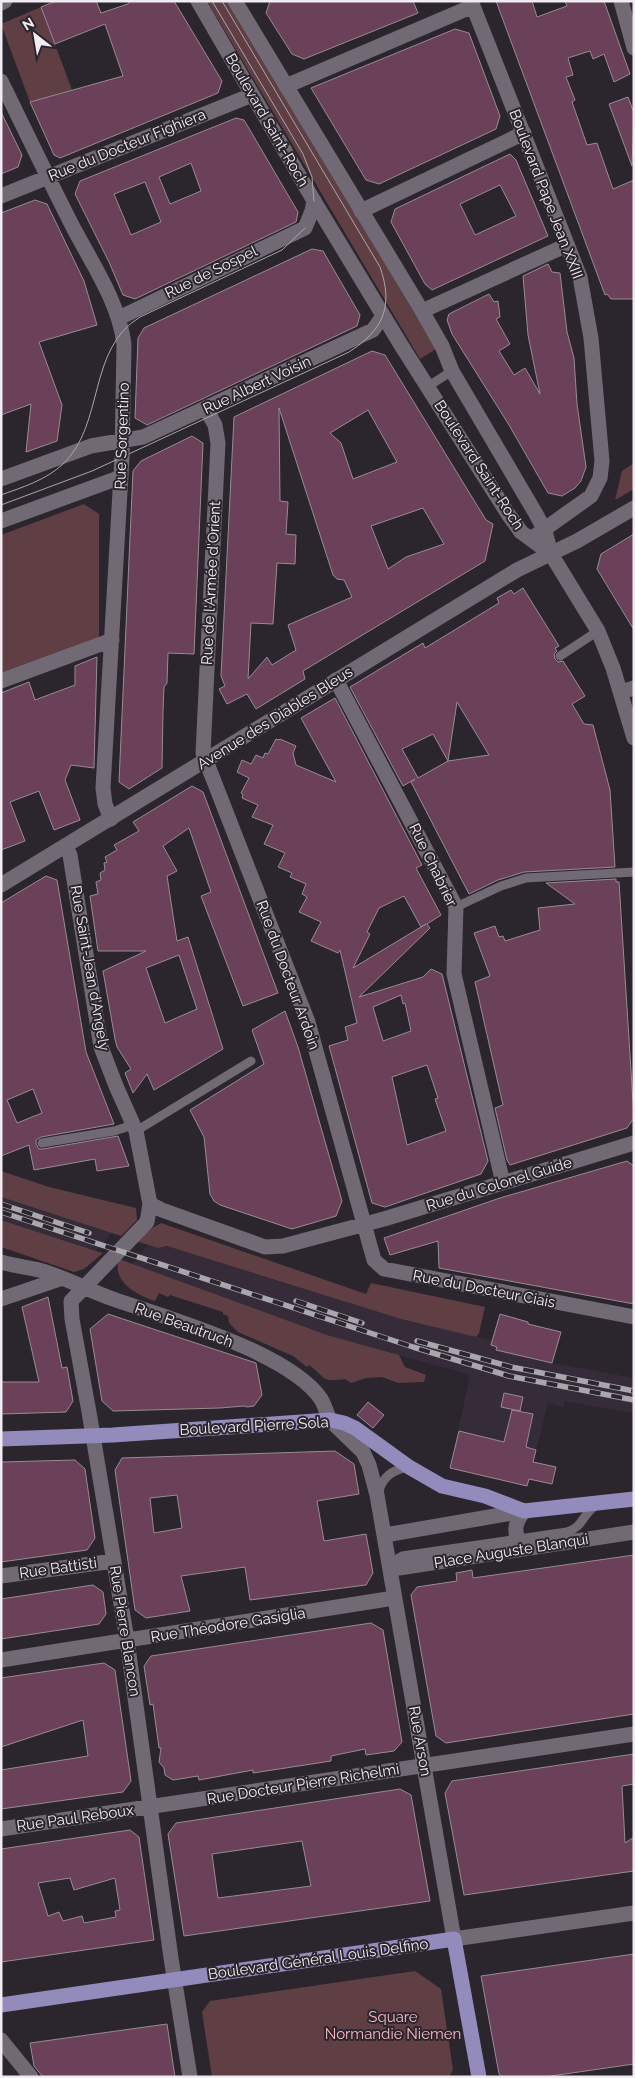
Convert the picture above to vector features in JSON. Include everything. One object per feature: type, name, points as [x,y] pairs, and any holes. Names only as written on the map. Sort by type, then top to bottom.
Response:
[{"type":"main road","name":"Boulevard Pierre Sola","points":[[1,1439],[93,1436],[330,1420],[355,1428],[409,1467],[442,1486],[485,1496],[524,1511],[634,1499]]},
{"type":"main road","name":"Boulevard Général Louis Delfino","points":[[1,2004],[454,1939]]},
{"type":"main road","name":"Rue Arson","points":[[454,1939],[479,2077]]},
{"type":"street","points":[[1,3],[5,1]]},
{"type":"street","name":"Boulevard Saint-Roch","points":[[198,1],[314,201],[427,387],[521,532],[550,554]]},
{"type":"street","name":"Boulevard Saint-Roch","points":[[235,1],[442,346],[452,371],[545,531],[550,554]]},
{"type":"street","points":[[621,1],[634,48]]},
{"type":"street","points":[[286,86],[472,4]]},
{"type":"street","name":"Boulevard Pape Jean XXIII","points":[[472,4],[580,277],[591,338],[602,461],[600,478],[591,496],[562,515],[545,531],[530,540]]},
{"type":"street","name":"Rue Sorgentino","points":[[1,81],[119,318],[124,344],[123,440],[103,788],[105,804],[111,819]]},
{"type":"street","name":"Rue du Docteur Fighiera","points":[[1,196],[252,95]]},
{"type":"street","points":[[361,211],[524,133]]},
{"type":"street","name":"Rue de Sospel","points":[[119,318],[305,228],[314,201]]},
{"type":"street","points":[[422,311],[568,245]]},
{"type":"street","name":"Rue Albert Voisin","points":[[1,479],[91,446],[143,437],[373,330],[383,316]]},
{"type":"street","name":"Rue de l'Armée d'Orient","points":[[206,409],[215,425],[218,443],[203,742],[203,752],[206,760]]},
{"type":"street","points":[[1,521],[121,477]]},
{"type":"street","name":"Avenue des Diables Bleus","points":[[1,885],[517,570],[577,541],[634,508]]},
{"type":"street","points":[[550,554],[598,631],[627,690],[634,738]]},
{"type":"street","points":[[1,681],[112,640]]},
{"type":"street","name":"Rue Chabrier","points":[[336,680],[456,907],[454,974],[503,1183]]},
{"type":"street","name":"Rue du Docteur Ardoin","points":[[206,760],[308,1022],[363,1224]]},
{"type":"street","name":"Rue Saint-Jean d'Angely","points":[[65,846],[70,855],[101,1047],[135,1128],[150,1204]]},
{"type":"street","name":"Rue du Colonel Guide","points":[[150,1204],[266,1247],[283,1246],[634,1143]]},
{"type":"street","name":"Rue Pierre Blancon","points":[[150,1204],[147,1222],[71,1301],[72,1319],[127,1640],[174,1980],[190,2077]]},
{"type":"street","name":"Rue du Docteur Ciais","points":[[363,1224],[374,1260],[384,1269],[634,1317]]},
{"type":"street","name":"Rue Beautruch","points":[[8,1264],[38,1270],[211,1333],[279,1364],[299,1378],[321,1400],[330,1420]]},
{"type":"street","name":"Rue Beautruch","points":[[8,1264],[22,1279],[8,1297]]},
{"type":"street","points":[[8,1297],[60,1279]]},
{"type":"street","name":"Rue Arson","points":[[330,1420],[362,1452],[369,1465],[377,1495],[454,1939]]},
{"type":"street","points":[[385,1536],[524,1511]]},
{"type":"street","points":[[523,1543],[516,1523],[524,1511]]},
{"type":"street","name":"Place Auguste Blanqui","points":[[389,1564],[399,1568],[523,1543],[634,1532]]},
{"type":"street","name":"Rue Battisti","points":[[1,1576],[114,1561]]},
{"type":"street","name":"Rue Théodore Gasiglia","points":[[1,1660],[394,1598]]},
{"type":"street","name":"Rue Docteur Pierre Richelmi","points":[[150,1807],[424,1764],[634,1734]]},
{"type":"street","name":"Rue Paul Reboux","points":[[1,1829],[150,1807]]},
{"type":"street","name":"Boulevard Général Louis Delfino","points":[[454,1939],[634,1912]]},
{"type":"street","points":[[1,2040],[30,2077]]},
{"type":"lane","points":[[427,387],[452,371]]},
{"type":"lane","points":[[560,656],[598,631]]},
{"type":"lane","points":[[456,907],[501,886],[526,878],[634,872]]},
{"type":"lane","points":[[42,1143],[135,1128],[252,1061]]},
{"type":"lane","points":[[377,1495],[380,1486],[390,1473],[409,1467]]},
{"type":"lane","points":[[523,1543],[577,1529],[590,1508],[600,1503]]},
{"type":"shaded area","points":[[1,1197],[112,1233],[96,1251],[1,1220]]},
{"type":"shaded area","points":[[148,1245],[158,1248],[167,1246],[401,1319],[545,1353],[543,1361],[634,1378],[634,1413],[565,1401],[563,1407],[548,1403],[527,1486],[450,1468],[470,1375],[327,1335],[132,1264]]},
{"type":"green space","points":[[207,1],[227,1],[436,349],[420,359]]},
{"type":"green space","points":[[41,7],[72,90],[30,102],[1,24]]},
{"type":"green space","points":[[634,463],[634,489],[615,500],[622,471]]},
{"type":"green space","points":[[84,504],[99,514],[99,639],[1,674],[1,535]]},
{"type":"green space","points":[[1,1171],[49,1187],[136,1208],[137,1220],[121,1236],[1,1197]]},
{"type":"green space","points":[[1,1220],[103,1253],[84,1269],[74,1272],[1,1247]]},
{"type":"green space","points":[[161,1223],[366,1294],[371,1283],[485,1307],[479,1333],[476,1337],[401,1319],[167,1246],[158,1248],[136,1241]]},
{"type":"green space","points":[[119,1259],[327,1335],[399,1355],[405,1367],[426,1375],[424,1382],[398,1383],[382,1377],[366,1378],[351,1383],[345,1379],[327,1380],[309,1365],[307,1367],[293,1356],[238,1332],[229,1323],[228,1316],[223,1314],[223,1312],[170,1295],[168,1297],[159,1293],[155,1301],[134,1292],[119,1275]]},
{"type":"green space","name":"Square Normandie Niemen","points":[[415,1971],[441,1989],[453,2070],[449,2077],[212,2077],[202,2012],[210,2001]]},
{"type":"building","points":[[56,1],[96,1],[101,13],[128,4],[130,1],[174,1],[222,81],[218,93],[60,158],[54,155],[30,102],[123,76],[105,24],[55,44],[41,7]]},
{"type":"building","points":[[270,1],[413,1],[418,13],[304,59],[292,54],[266,13]]},
{"type":"building","points":[[496,1],[532,1],[537,17],[567,6],[565,1],[604,1],[630,74],[614,82],[604,54],[593,59],[590,51],[568,58],[573,75],[566,77],[575,100],[572,102],[587,145],[597,143],[613,189],[634,180],[634,299],[611,299],[607,294],[605,295]]},
{"type":"building","points":[[455,29],[469,33],[500,116],[496,129],[379,184],[366,180],[311,88]]},
{"type":"building","points":[[628,97],[634,113],[632,166],[609,104]]},
{"type":"building","points":[[1,112],[22,155],[18,167],[1,174]]},
{"type":"building","points":[[236,118],[244,120],[298,212],[296,222],[135,299],[123,295],[109,262],[75,194],[80,181]],"holes":[[[191,163],[201,191],[170,204],[159,177]],[[145,182],[161,222],[131,235],[114,194]]]},
{"type":"building","points":[[510,154],[516,160],[548,236],[432,290],[425,284],[391,222],[395,209]],"holes":[[[500,185],[516,216],[475,235],[460,204]]]},
{"type":"building","points":[[35,200],[47,204],[84,281],[97,325],[39,342],[62,405],[57,441],[26,452],[31,404],[1,415],[1,213]]},
{"type":"building","points":[[312,249],[323,251],[360,315],[357,326],[147,425],[135,418],[138,338],[144,328]]},
{"type":"building","points":[[548,264],[552,272],[560,273],[567,332],[574,358],[577,404],[586,467],[581,481],[575,488],[562,496],[548,493],[509,425],[452,334],[447,320],[449,314],[489,294],[494,302],[498,301],[500,317],[496,319],[510,344],[499,351],[514,375],[525,368],[540,394],[528,335],[523,276]]},
{"type":"building","points":[[372,351],[385,355],[486,520],[493,524],[485,561],[303,671],[305,679],[256,709],[247,694],[227,704],[219,689],[225,686],[221,676],[234,417]],"holes":[[[279,408],[333,575],[337,579],[344,580],[352,597],[288,625],[296,650],[272,665],[267,657],[248,679],[251,623],[273,624],[277,563],[295,564],[296,535],[286,534],[288,502],[280,501]],[[368,410],[397,462],[353,479],[341,443],[330,433]],[[423,508],[444,544],[406,557],[388,569],[371,526]]]},
{"type":"building","points":[[192,436],[203,443],[194,654],[168,653],[167,683],[164,687],[162,768],[129,789],[119,782],[133,471],[141,461]]},
{"type":"building","points":[[634,534],[634,630],[597,569],[601,554]]},
{"type":"building","points":[[523,588],[559,646],[555,648],[557,651],[554,654],[555,659],[558,662],[563,661],[585,696],[572,704],[584,724],[593,725],[610,790],[615,867],[524,872],[498,880],[469,894],[411,782],[415,779],[403,786],[350,687],[423,643],[425,648],[499,603],[497,598],[511,590],[514,594]],"holes":[[[457,702],[489,755],[448,761]],[[433,734],[448,761],[418,778],[402,749]]]},
{"type":"building","points":[[97,657],[94,768],[71,765],[65,780],[80,820],[54,830],[39,791],[10,802],[25,841],[1,850],[1,693],[29,682],[35,700],[75,685],[75,666]]},
{"type":"building","points":[[335,698],[422,865],[416,868],[441,915],[427,924],[430,928],[359,997],[423,977],[431,969],[442,974],[488,1161],[481,1174],[385,1207],[372,1203],[329,1046],[348,1040],[345,1027],[357,1023],[340,950],[338,953],[311,941],[321,922],[299,912],[307,897],[302,894],[306,884],[290,877],[292,873],[278,867],[285,853],[264,844],[273,825],[252,817],[258,805],[242,798],[243,795],[241,793],[249,778],[237,772],[242,760],[251,764],[256,755],[263,758],[265,753],[268,754],[276,739],[280,739],[296,746],[293,753],[296,765],[336,782],[301,718]],"holes":[[[404,896],[421,927],[426,924],[353,968],[370,934],[367,932],[379,908]],[[401,995],[403,1004],[405,1003],[411,1031],[383,1041],[373,1007]],[[427,1065],[438,1098],[435,1099],[446,1131],[407,1145],[392,1077]]]},
{"type":"building","points":[[192,786],[203,792],[278,993],[243,1006],[201,896],[211,892],[189,828],[163,846],[177,871],[167,876],[177,941],[188,937],[223,1049],[154,1090],[147,1074],[133,1093],[125,1073],[131,1069],[117,1047],[115,1039],[103,971],[146,951],[98,951],[90,896],[98,894],[96,882],[101,880],[100,873],[105,870],[104,863],[107,862],[105,857],[117,850],[114,845],[139,831],[133,822]],"holes":[[[179,955],[197,1009],[165,1023],[146,968]]]},
{"type":"building","points":[[46,876],[57,880],[86,1052],[114,1124],[41,1137],[36,1140],[36,1144],[39,1149],[43,1149],[118,1136],[129,1166],[97,1171],[95,1159],[34,1170],[29,1145],[1,1156],[1,903]],"holes":[[[33,1089],[42,1113],[17,1123],[7,1100]]]},
{"type":"building","points":[[616,879],[616,882],[619,882],[634,1118],[627,1128],[510,1165],[507,1160],[495,1108],[503,1105],[475,982],[490,976],[474,933],[495,926],[499,937],[503,936],[505,941],[540,930],[538,908],[575,904],[546,883]]},
{"type":"building","points":[[285,1011],[298,1047],[342,1201],[336,1216],[292,1229],[220,1205],[214,1201],[210,1194],[204,1137],[190,1110],[264,1064],[252,1030]]},
{"type":"building","points":[[627,1161],[634,1166],[634,1304],[439,1268],[438,1241],[390,1255],[384,1238],[500,1198]]},
{"type":"building","points":[[48,1297],[62,1368],[67,1367],[73,1401],[66,1412],[1,1414],[1,1382],[39,1382],[22,1307]]},
{"type":"building","points":[[108,1314],[256,1363],[262,1395],[254,1406],[247,1407],[113,1411],[102,1401],[90,1329]]},
{"type":"building","points":[[500,1314],[528,1322],[528,1324],[561,1332],[552,1363],[496,1350],[497,1347],[491,1345]]},
{"type":"building","points":[[504,1393],[523,1397],[520,1411],[501,1407]]},
{"type":"building","points":[[368,1402],[384,1415],[373,1428],[357,1415]]},
{"type":"building","points":[[512,1410],[533,1414],[526,1447],[536,1450],[533,1462],[556,1467],[552,1484],[529,1479],[527,1486],[450,1468],[459,1431],[504,1442]]},
{"type":"building","points":[[335,1451],[354,1464],[359,1494],[317,1501],[324,1541],[366,1534],[373,1573],[366,1585],[250,1600],[245,1567],[181,1576],[190,1611],[146,1618],[135,1610],[115,1470],[122,1458]],"holes":[[[177,1495],[182,1528],[154,1533],[150,1498]]]},
{"type":"building","points":[[75,1460],[85,1469],[95,1538],[87,1550],[1,1562],[1,1462]]},
{"type":"building","points":[[634,1555],[634,1714],[446,1743],[436,1736],[411,1595],[417,1587],[457,1581],[456,1573],[472,1570],[473,1578]]},
{"type":"building","points":[[93,1585],[103,1592],[106,1614],[99,1624],[1,1639],[1,1599]]},
{"type":"building","points":[[371,1623],[383,1630],[402,1742],[394,1751],[366,1755],[365,1749],[331,1756],[331,1761],[253,1773],[253,1770],[199,1780],[198,1776],[173,1780],[165,1775],[164,1768],[159,1762],[161,1748],[159,1748],[153,1704],[150,1705],[144,1666],[151,1656]]},
{"type":"building","points":[[104,1663],[115,1670],[131,1781],[123,1792],[1,1809],[1,1770],[88,1756],[83,1720],[1,1747],[1,1678]]},
{"type":"building","points":[[634,1754],[634,1784],[622,1786],[625,1843],[634,1837],[634,1871],[464,1895],[445,1793],[452,1781]]},
{"type":"building","points":[[400,1789],[411,1795],[430,1901],[184,1936],[168,1834],[176,1823]],"holes":[[[302,1841],[311,1886],[218,1898],[212,1854]]]},
{"type":"building","points":[[130,1830],[139,1837],[154,1940],[1,1962],[1,1849]],"holes":[[[70,1878],[74,1890],[115,1878],[120,1910],[115,1911],[116,1917],[84,1923],[82,1916],[63,1921],[59,1912],[48,1916],[38,1883]]]},
{"type":"building","points":[[634,1954],[634,2064],[544,2077],[503,2077],[499,2074],[481,1976]]},
{"type":"building","points":[[167,2024],[175,2077],[43,2077],[34,2066],[30,2043]]},
{"type":"tram line","points":[[212,1],[303,154],[312,177],[314,201]]},
{"type":"tram line","points":[[1,505],[92,471],[349,352],[370,335],[382,316],[386,294],[380,267],[222,1]]},
{"type":"tram line","points":[[1,495],[34,482],[56,470],[76,448],[85,429],[103,367],[123,331],[140,317],[282,250],[305,228]]},
{"type":"railway","points":[[1,1204],[89,1233]]},
{"type":"railway","points":[[1,1212],[413,1347],[509,1376],[634,1400]]},
{"type":"railway","points":[[296,1301],[362,1323]]},
{"type":"railway","points":[[417,1341],[511,1367],[634,1391]]}]
